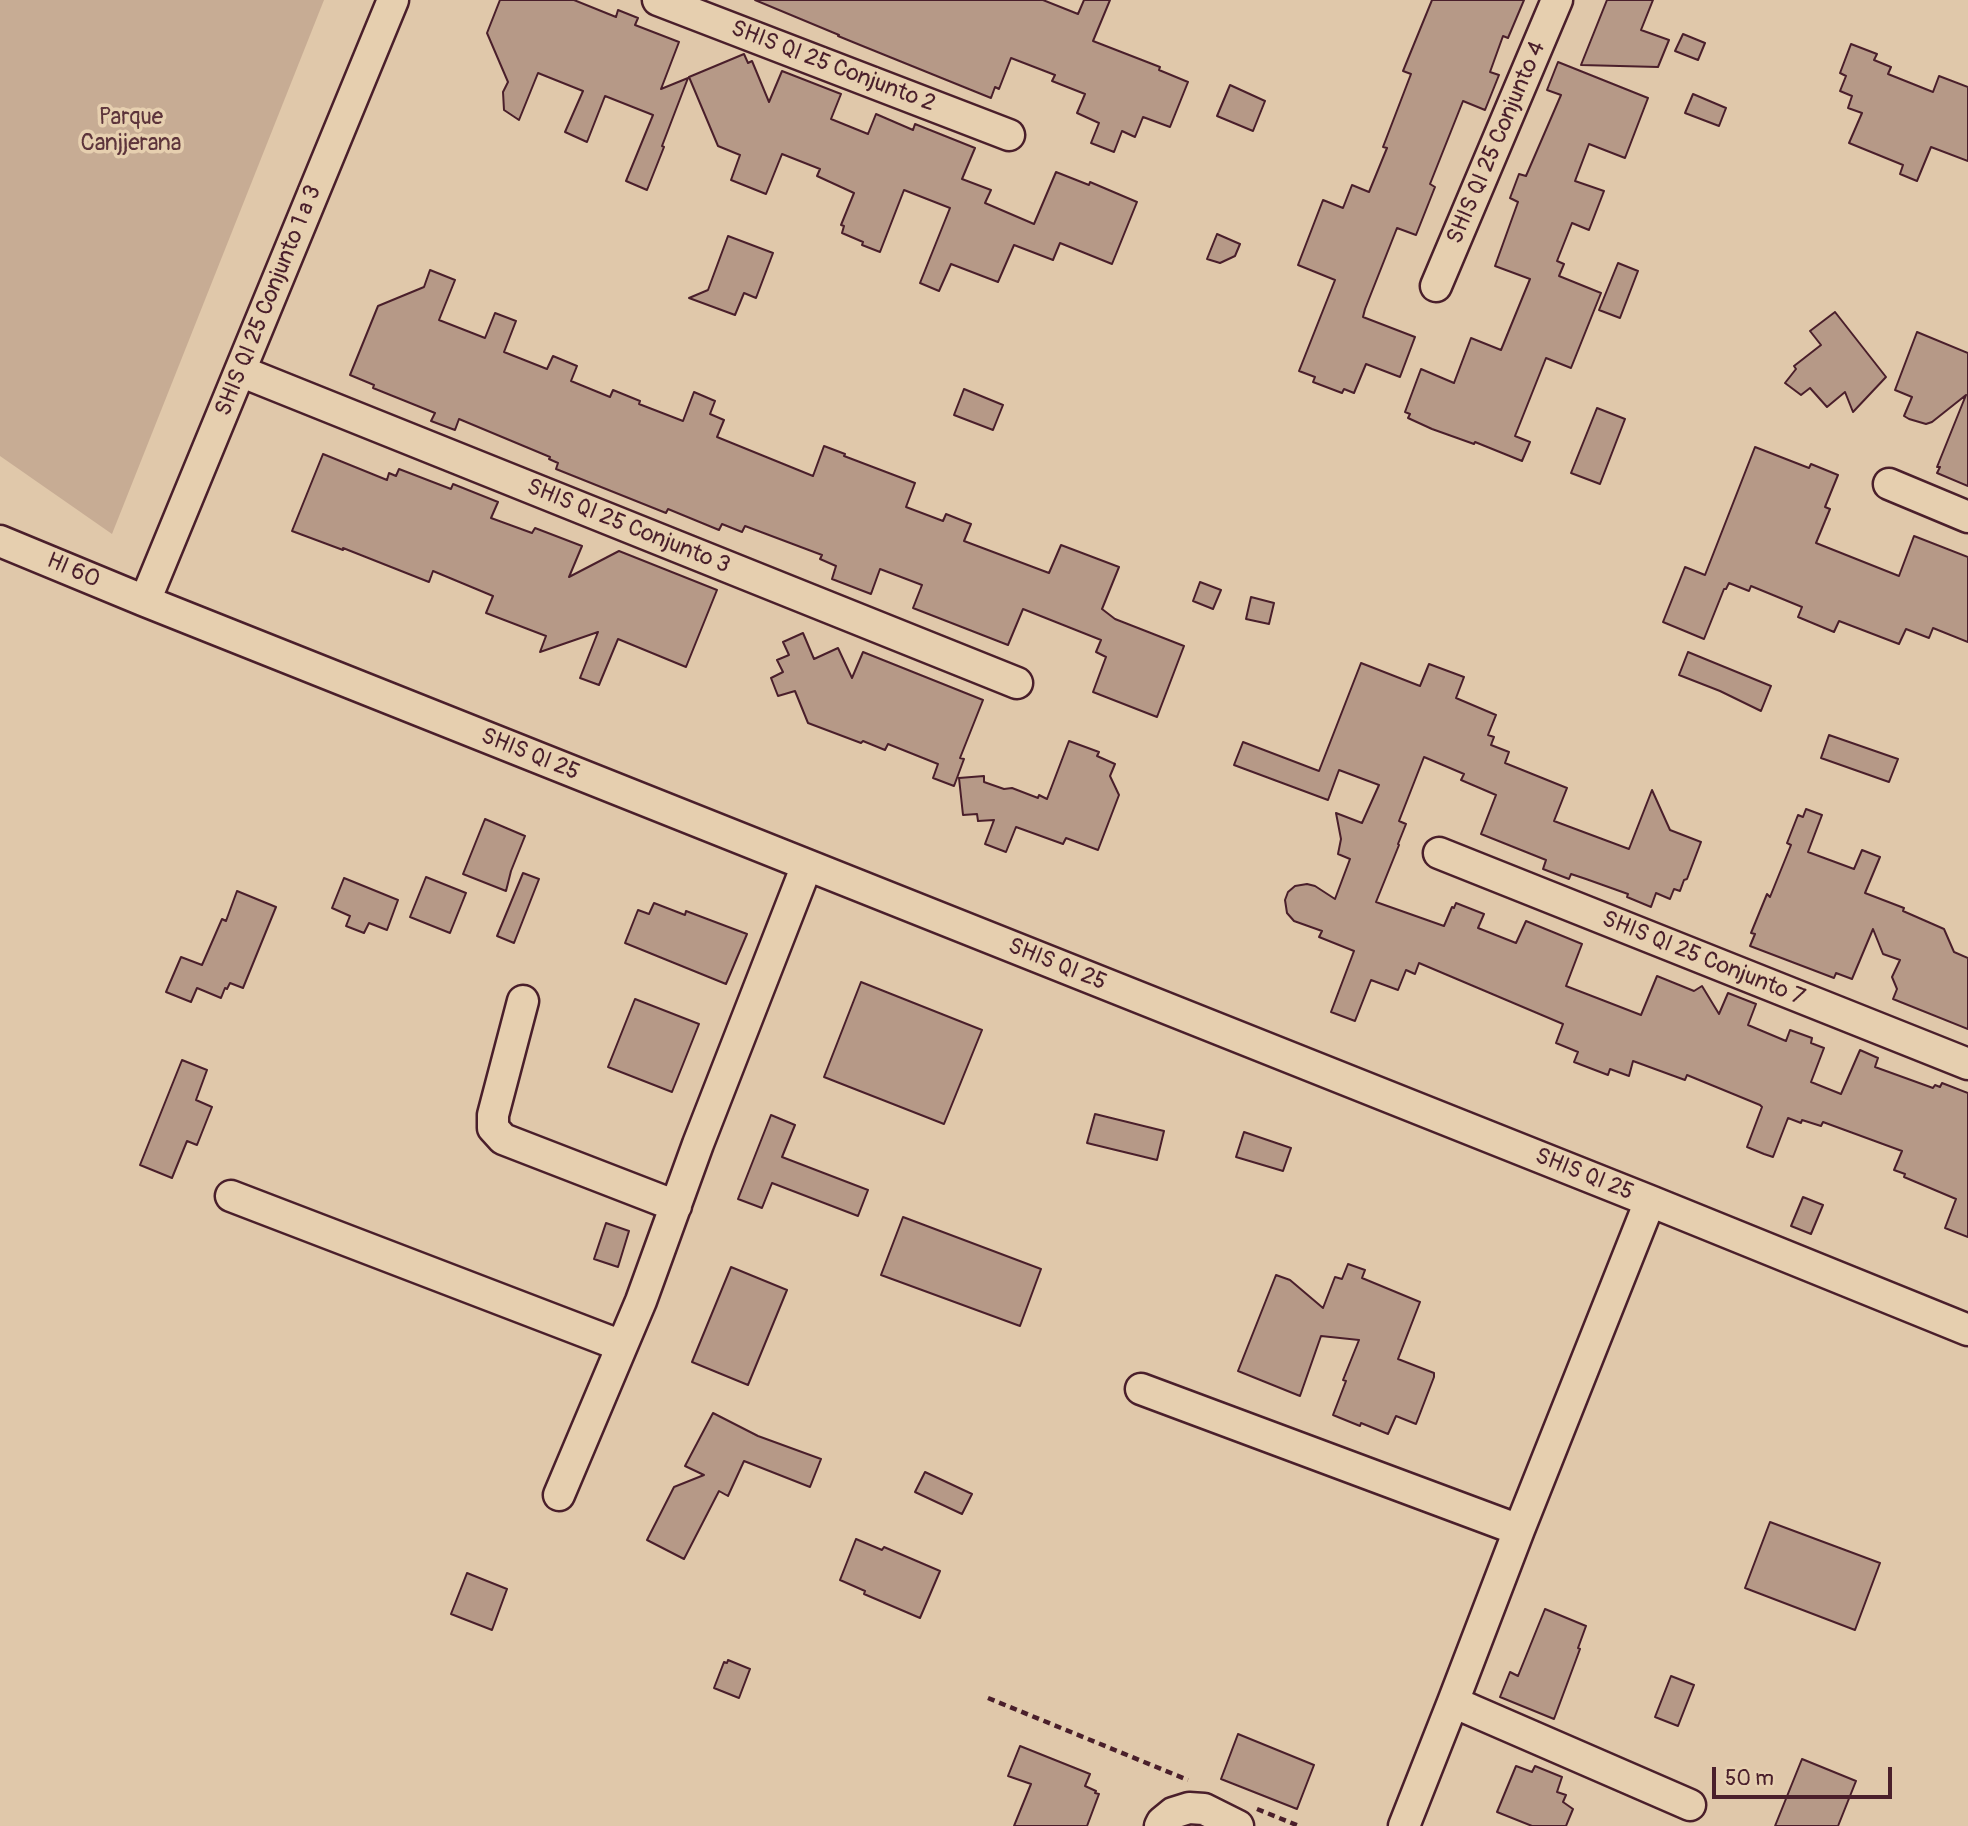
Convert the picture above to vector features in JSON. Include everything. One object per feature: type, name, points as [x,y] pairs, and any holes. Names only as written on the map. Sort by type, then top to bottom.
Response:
[{"type":"street","name":"SHIS QI 25 Conjunto 1 a 3","points":[[145,601],[393,0]]},
{"type":"street","name":"SHIS QI 25 Conjunto 2","points":[[658,0],[1009,135]]},
{"type":"street","name":"SHIS QI 25 Conjunto 4","points":[[1436,286],[1557,0]]},
{"type":"street","name":"SHIS QI 25 Conjunto 3","points":[[240,371],[1017,683]]},
{"type":"street","points":[[1889,484],[1968,517]]},
{"type":"street","name":"HI 60","points":[[0,541],[145,601]]},
{"type":"street","name":"SHIS QI 25","points":[[145,601],[1968,1330]]},
{"type":"street","name":"SHIS QI 25 Conjunto 7","points":[[1439,853],[1968,1064]]},
{"type":"street","points":[[559,1495],[641,1301],[698,1144],[807,865]]},
{"type":"street","points":[[523,1001],[492,1115],[493,1128],[503,1139],[676,1206]]},
{"type":"street","points":[[231,1196],[622,1346]]},
{"type":"street","points":[[1404,1826],[1518,1530],[1650,1202]]},
{"type":"street","points":[[1141,1389],[1518,1530]]},
{"type":"street","points":[[1453,1702],[1690,1805]]},
{"type":"street","points":[[1160,1826],[1173,1813],[1189,1808],[1242,1815]]},
{"type":"path","points":[[988,1698],[1195,1783]]},
{"type":"path","points":[[1242,1815],[1299,1826]]},
{"type":"green space","name":"Parque Canjjerana","points":[[0,0],[324,0],[112,534],[0,456]]},
{"type":"building","points":[[500,0],[574,0],[616,17],[618,10],[638,18],[635,25],[679,42],[661,89],[688,78],[647,190],[626,181],[653,115],[605,96],[587,142],[565,132],[583,91],[538,73],[519,120],[504,110],[503,92],[508,82],[487,33]]},
{"type":"building","points":[[755,0],[1043,0],[1078,14],[1084,0],[1110,0],[1093,41],[1160,67],[1159,70],[1188,82],[1170,127],[1143,117],[1135,137],[1122,131],[1114,152],[1091,143],[1099,123],[1077,113],[1085,94],[1052,81],[1055,75],[1011,58],[999,89],[995,87],[991,98]]},
{"type":"building","points":[[1432,0],[1524,0],[1508,38],[1503,36],[1490,72],[1499,75],[1485,110],[1463,101],[1430,184],[1435,187],[1416,235],[1397,228],[1365,309],[1363,317],[1415,337],[1400,377],[1366,364],[1354,393],[1344,389],[1342,393],[1313,382],[1315,377],[1299,371],[1335,280],[1298,265],[1323,200],[1343,208],[1352,185],[1369,192],[1387,148],[1383,147],[1411,74],[1403,71]]},
{"type":"building","points":[[1607,0],[1653,0],[1641,30],[1669,40],[1658,67],[1581,65]]},
{"type":"building","points":[[1683,34],[1705,43],[1698,60],[1675,51]]},
{"type":"building","points":[[1851,44],[1877,54],[1874,60],[1891,67],[1888,74],[1933,92],[1939,76],[1968,87],[1968,161],[1931,147],[1917,181],[1900,174],[1903,165],[1849,143],[1862,113],[1848,108],[1852,96],[1840,91],[1846,76],[1840,73]]},
{"type":"building","points":[[744,54],[748,63],[752,61],[769,102],[782,71],[841,94],[831,119],[868,134],[876,114],[913,130],[915,124],[975,148],[962,179],[991,190],[985,203],[1034,224],[1056,172],[1089,185],[1090,182],[1137,202],[1112,264],[1060,243],[1053,260],[1014,245],[998,282],[951,264],[939,291],[920,283],[950,208],[904,190],[880,252],[842,233],[844,226],[841,225],[854,193],[817,176],[820,169],[782,154],[766,194],[731,180],[740,155],[718,146],[689,77]]},
{"type":"building","points":[[1558,62],[1648,98],[1625,158],[1589,144],[1575,181],[1604,191],[1589,230],[1572,223],[1557,261],[1564,264],[1559,276],[1601,293],[1571,368],[1546,358],[1515,436],[1530,442],[1522,461],[1475,442],[1474,444],[1432,429],[1408,418],[1410,414],[1405,412],[1421,369],[1454,383],[1471,338],[1501,350],[1530,279],[1495,266],[1518,202],[1510,198],[1519,174],[1526,176],[1561,95],[1547,90]]},
{"type":"building","points":[[1230,85],[1265,101],[1253,131],[1217,116]]},
{"type":"building","points":[[1693,94],[1726,108],[1719,126],[1685,113]]},
{"type":"building","points":[[1217,234],[1240,244],[1235,256],[1220,263],[1207,259]]},
{"type":"building","points":[[728,236],[773,253],[756,298],[744,293],[735,315],[689,298],[708,290]]},
{"type":"building","points":[[1618,263],[1638,271],[1620,318],[1599,310]]},
{"type":"building","points":[[430,270],[455,280],[439,320],[485,338],[495,313],[516,321],[504,352],[547,369],[553,356],[577,366],[571,381],[610,397],[613,390],[640,401],[639,404],[683,421],[694,392],[715,401],[710,414],[724,420],[717,437],[813,476],[824,446],[915,483],[906,507],[943,521],[946,514],[971,524],[964,541],[1049,573],[1061,545],[1119,567],[1102,609],[1115,619],[1184,646],[1157,717],[1093,692],[1106,657],[1096,652],[1101,640],[1023,609],[1008,645],[913,608],[922,585],[880,569],[871,594],[832,579],[836,566],[820,559],[822,555],[745,526],[742,532],[722,524],[719,530],[668,509],[666,513],[556,469],[558,463],[549,459],[550,457],[459,419],[455,430],[431,421],[435,413],[373,388],[374,385],[350,375],[378,306],[424,287]]},
{"type":"building","points":[[1835,312],[1886,377],[1853,412],[1845,392],[1827,407],[1810,388],[1801,395],[1785,383],[1796,369],[1794,366],[1821,345],[1810,331]]},
{"type":"building","points":[[1917,332],[1968,353],[1968,486],[1937,473],[1966,395],[1926,424],[1904,416],[1912,397],[1895,390]]},
{"type":"building","points":[[964,389],[1003,405],[993,430],[954,415]]},
{"type":"building","points":[[1597,408],[1625,419],[1600,484],[1571,473]]},
{"type":"building","points":[[1755,447],[1809,468],[1811,464],[1838,475],[1825,507],[1830,509],[1816,543],[1899,576],[1914,536],[1968,557],[1968,642],[1933,628],[1929,638],[1906,629],[1899,644],[1839,621],[1834,632],[1798,617],[1802,607],[1751,586],[1749,591],[1729,583],[1724,589],[1704,639],[1663,622],[1685,567],[1705,575]]},
{"type":"building","points":[[323,454],[387,480],[389,473],[396,476],[399,469],[451,489],[453,484],[498,502],[491,518],[532,533],[535,528],[582,546],[569,577],[619,551],[717,590],[686,667],[618,639],[599,685],[580,678],[598,632],[540,652],[546,636],[486,613],[493,596],[433,571],[429,582],[292,531]]},
{"type":"building","points":[[1200,582],[1221,590],[1213,609],[1193,601]]},
{"type":"building","points":[[1251,597],[1274,603],[1269,624],[1246,619]]},
{"type":"building","points":[[803,633],[814,659],[838,648],[852,678],[863,652],[983,700],[960,758],[964,759],[954,786],[933,778],[938,764],[888,744],[885,750],[808,723],[795,691],[778,696],[771,678],[783,672],[777,660],[789,655],[783,642]]},
{"type":"building","points":[[1688,652],[1771,686],[1761,711],[1679,675]]},
{"type":"building","points":[[1361,663],[1420,686],[1429,664],[1464,677],[1456,698],[1496,715],[1488,735],[1494,737],[1491,745],[1509,752],[1505,763],[1567,788],[1554,821],[1629,849],[1652,790],[1670,830],[1701,842],[1680,891],[1674,889],[1670,899],[1656,893],[1651,907],[1627,897],[1628,894],[1586,879],[1571,874],[1569,879],[1543,869],[1546,860],[1481,834],[1496,795],[1461,780],[1464,774],[1424,757],[1399,821],[1406,824],[1376,902],[1444,926],[1456,903],[1484,914],[1478,928],[1516,943],[1526,921],[1582,944],[1566,986],[1641,1015],[1657,976],[1694,991],[1702,986],[1719,1014],[1728,993],[1756,1004],[1748,1025],[1786,1041],[1790,1030],[1812,1038],[1811,1043],[1824,1048],[1811,1082],[1841,1094],[1860,1050],[1878,1058],[1875,1067],[1933,1088],[1935,1085],[1940,1087],[1942,1083],[1968,1093],[1968,1237],[1945,1228],[1956,1199],[1904,1177],[1905,1174],[1894,1170],[1902,1151],[1823,1122],[1821,1126],[1788,1118],[1773,1157],[1764,1154],[1747,1147],[1762,1107],[1760,1105],[1687,1075],[1685,1080],[1633,1061],[1629,1076],[1610,1069],[1608,1075],[1574,1062],[1578,1052],[1556,1043],[1563,1024],[1419,963],[1415,974],[1406,970],[1398,990],[1371,980],[1355,1021],[1331,1012],[1354,951],[1319,937],[1322,931],[1294,921],[1287,913],[1285,900],[1288,892],[1295,886],[1307,884],[1335,899],[1350,859],[1338,854],[1341,839],[1336,813],[1362,823],[1379,785],[1339,770],[1328,800],[1234,765],[1243,742],[1319,771]]},
{"type":"building","points":[[1829,735],[1898,759],[1889,782],[1821,758]]},
{"type":"building","points":[[1069,741],[1099,752],[1097,756],[1115,764],[1110,776],[1119,795],[1098,850],[1066,838],[1063,844],[1016,827],[1006,852],[985,844],[994,820],[978,821],[977,814],[963,815],[959,778],[984,776],[984,782],[1047,799]]},
{"type":"building","points":[[1806,809],[1822,815],[1808,852],[1854,869],[1862,850],[1880,857],[1865,893],[1904,908],[1903,911],[1944,929],[1954,952],[1968,958],[1968,1029],[1893,999],[1897,989],[1892,977],[1900,960],[1883,954],[1873,929],[1852,979],[1836,973],[1834,978],[1750,946],[1755,934],[1751,933],[1767,894],[1770,897],[1791,845],[1787,843],[1798,815],[1803,817]]},
{"type":"building","points":[[485,819],[525,836],[506,891],[463,874]]},
{"type":"building","points":[[523,873],[539,879],[514,943],[497,936]]},
{"type":"building","points":[[426,877],[466,893],[450,933],[410,917]]},
{"type":"building","points":[[344,878],[398,900],[387,930],[369,923],[364,933],[346,926],[350,916],[332,908]]},
{"type":"building","points":[[237,891],[276,907],[243,988],[230,983],[221,998],[197,988],[191,1002],[166,992],[181,957],[202,965],[222,919],[226,921]]},
{"type":"building","points":[[654,903],[685,915],[686,911],[747,934],[726,984],[625,943],[638,910],[649,914]]},
{"type":"building","points":[[861,982],[982,1030],[944,1124],[824,1077]]},
{"type":"building","points":[[635,999],[699,1024],[672,1092],[608,1067]]},
{"type":"building","points":[[182,1060],[207,1070],[196,1100],[212,1107],[197,1145],[187,1141],[172,1178],[140,1165]]},
{"type":"building","points":[[1095,1114],[1164,1131],[1157,1160],[1087,1143]]},
{"type":"building","points":[[771,1115],[795,1125],[782,1157],[868,1190],[858,1216],[772,1183],[762,1208],[738,1199]]},
{"type":"building","points":[[1244,1132],[1291,1148],[1283,1171],[1236,1157]]},
{"type":"building","points":[[1803,1197],[1823,1205],[1811,1234],[1791,1226]]},
{"type":"building","points":[[903,1217],[1041,1269],[1020,1326],[881,1275]]},
{"type":"building","points":[[606,1223],[629,1231],[618,1267],[594,1259]]},
{"type":"building","points":[[1348,1264],[1365,1270],[1362,1278],[1420,1302],[1398,1359],[1434,1373],[1434,1377],[1416,1424],[1396,1416],[1388,1434],[1333,1415],[1359,1340],[1321,1336],[1300,1396],[1238,1371],[1276,1275],[1290,1280],[1323,1308],[1335,1277],[1342,1279]]},
{"type":"building","points":[[731,1267],[787,1290],[748,1385],[692,1362]]},
{"type":"building","points":[[713,1413],[758,1436],[821,1459],[810,1487],[744,1461],[728,1496],[719,1491],[684,1559],[647,1540],[674,1487],[704,1475],[685,1466]]},
{"type":"building","points":[[925,1472],[972,1494],[962,1514],[915,1492]]},
{"type":"building","points":[[1770,1522],[1880,1563],[1855,1630],[1745,1588]]},
{"type":"building","points":[[856,1539],[882,1550],[884,1547],[940,1571],[920,1618],[864,1594],[865,1591],[840,1580]]},
{"type":"building","points":[[467,1573],[507,1589],[492,1630],[451,1614]]},
{"type":"building","points":[[1545,1609],[1586,1626],[1554,1719],[1500,1697],[1510,1672],[1518,1676]]},
{"type":"building","points":[[728,1660],[750,1669],[739,1698],[714,1688],[724,1662],[727,1663]]},
{"type":"building","points":[[1671,1676],[1694,1685],[1678,1726],[1655,1717]]},
{"type":"building","points":[[1238,1734],[1314,1765],[1297,1809],[1221,1779]]},
{"type":"building","points":[[1020,1746],[1090,1774],[1085,1786],[1099,1794],[1087,1826],[1014,1826],[1031,1784],[1008,1776]]},
{"type":"building","points":[[1802,1759],[1856,1781],[1838,1826],[1775,1826]]},
{"type":"building","points":[[1516,1766],[1532,1772],[1535,1766],[1562,1777],[1557,1792],[1566,1795],[1563,1802],[1573,1809],[1566,1826],[1532,1826],[1497,1812]]}]
